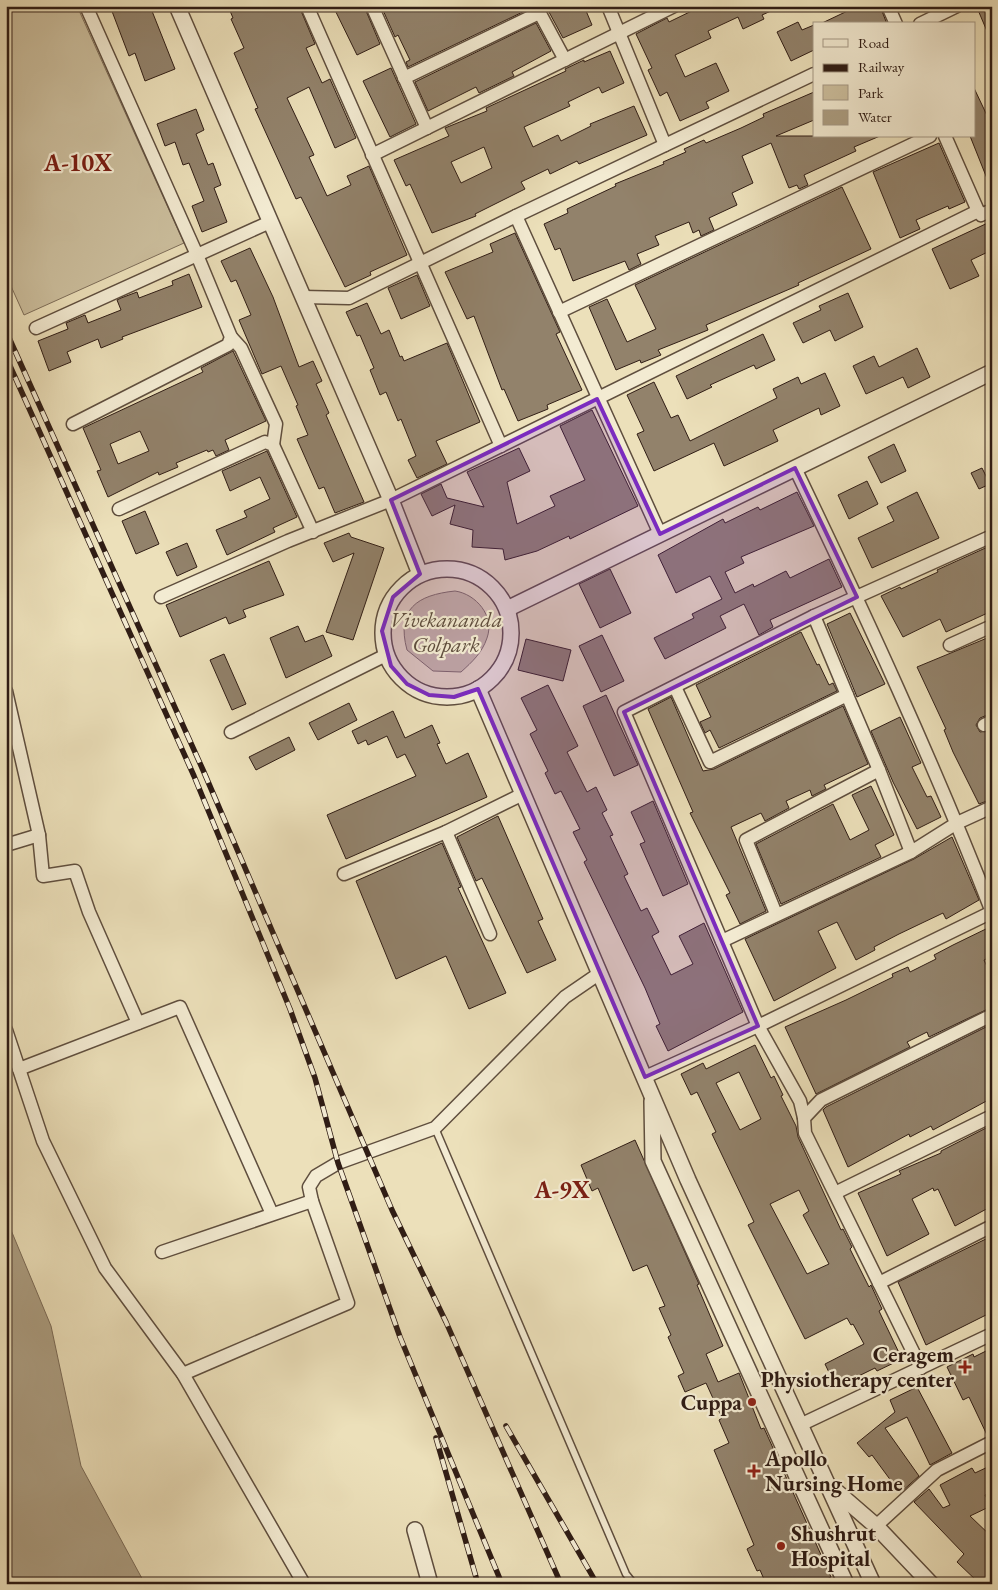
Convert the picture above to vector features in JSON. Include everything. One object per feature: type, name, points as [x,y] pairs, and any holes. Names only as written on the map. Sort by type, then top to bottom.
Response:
[{"type":"street","points":[[86,6],[197,255],[231,338],[241,348],[276,424],[273,445],[313,532]]},
{"type":"street","points":[[176,6],[391,500],[420,574]]},
{"type":"street","points":[[307,6],[501,446]]},
{"type":"street","points":[[372,6],[427,128]]},
{"type":"street","points":[[608,6],[666,145]]},
{"type":"street","points":[[372,155],[674,6]]},
{"type":"street","points":[[888,6],[895,22]]},
{"type":"street","points":[[924,22],[957,6]]},
{"type":"street","points":[[404,78],[538,9],[565,60]]},
{"type":"street","points":[[303,297],[349,298],[813,74]]},
{"type":"street","points":[[559,312],[926,138]]},
{"type":"street","points":[[946,138],[978,211],[981,215],[992,210]]},
{"type":"street","points":[[161,597],[391,500],[978,211]]},
{"type":"street","points":[[516,216],[660,534]]},
{"type":"street","points":[[36,328],[270,222]]},
{"type":"street","points":[[73,424],[228,345],[231,338]]},
{"type":"street","points":[[506,609],[992,372]]},
{"type":"street","points":[[119,508],[265,442],[273,445]]},
{"type":"street","points":[[645,1076],[758,1026],[992,912],[957,823],[857,597],[795,468]]},
{"type":"street","points":[[921,1368],[805,1133],[800,1101],[758,1026],[624,712],[814,616],[992,536]]},
{"type":"street","points":[[445,568],[471,573],[492,587],[506,609],[511,632],[507,654],[496,675],[478,689],[454,697],[429,695],[407,684],[391,666],[386,655],[382,631],[387,608],[400,588],[420,574],[445,568]]},
{"type":"street","points":[[814,616],[879,770],[911,852]]},
{"type":"street","points":[[950,645],[992,626]]},
{"type":"street","points":[[231,732],[386,655]]},
{"type":"street","points":[[675,687],[710,762],[847,695]]},
{"type":"street","points":[[478,689],[688,1180],[874,1584]]},
{"type":"street","points":[[6,691],[39,835],[43,876],[75,871],[89,912],[138,1023]]},
{"type":"street","points":[[776,914],[746,840],[879,770]]},
{"type":"street","points":[[344,874],[446,832],[523,794]]},
{"type":"street","points":[[722,941],[911,852],[957,823],[992,807]]},
{"type":"street","points":[[446,832],[490,934]]},
{"type":"street","points":[[6,845],[39,835]]},
{"type":"street","points":[[183,1374],[348,1303],[312,1201],[309,1188],[316,1176],[338,1163],[435,1128],[564,997],[600,973]]},
{"type":"street","points":[[19,1069],[180,1007],[272,1214]]},
{"type":"street","points":[[804,1118],[821,1100],[992,1015]]},
{"type":"street","points":[[6,1030],[43,1140],[104,1268],[183,1374],[304,1584]]},
{"type":"street","points":[[651,1092],[654,1161],[846,1584]]},
{"type":"street","points":[[835,1194],[992,1116]]},
{"type":"street","points":[[162,1252],[312,1201]]},
{"type":"street","points":[[879,1283],[992,1226]]},
{"type":"street","points":[[800,1425],[992,1334]]},
{"type":"street","points":[[876,1526],[937,1470],[992,1442]]},
{"type":"street","points":[[826,1482],[876,1526],[932,1584]]},
{"type":"street","points":[[415,1530],[430,1584]]},
{"type":"lane","points":[[435,1128],[626,1574],[634,1584]]},
{"type":"highlighted area","points":[[597,399],[660,534],[795,468],[857,597],[624,712],[758,1026],[645,1077],[478,689],[454,697],[429,695],[407,684],[391,666],[382,631],[393,597],[420,574],[391,500]]},
{"type":"green space","points":[[6,6],[77,6],[184,243],[24,315],[6,275]]},
{"type":"green space","name":"Vivekananda Golpark","points":[[455,591],[470,597],[482,607],[488,622],[487,638],[473,661],[461,672],[433,671],[407,650],[404,636],[407,614],[420,601],[430,596]]},
{"type":"water","points":[[6,1218],[51,1326],[81,1466],[145,1584],[6,1584]]},
{"type":"building","points":[[110,6],[150,6],[175,69],[145,81],[135,53],[129,56]]},
{"type":"building","points":[[228,6],[299,6],[315,44],[306,48],[322,83],[330,79],[356,138],[335,148],[309,87],[287,98],[314,155],[309,157],[327,196],[351,185],[347,176],[369,166],[407,255],[370,272],[371,275],[345,287],[301,197],[296,199],[255,109],[258,108],[234,53],[244,48],[231,19],[233,18]]},
{"type":"building","points":[[333,6],[364,6],[380,44],[357,55]]},
{"type":"building","points":[[386,6],[528,6],[529,9],[408,67],[406,62],[410,60],[398,35],[395,37],[382,8]]},
{"type":"building","points":[[562,6],[584,6],[592,25],[563,38],[549,12]]},
{"type":"building","points":[[702,6],[782,6],[762,15],[764,19],[743,29],[738,17],[708,31],[711,38],[675,55],[685,77],[716,63],[729,91],[706,102],[709,108],[680,121],[667,92],[660,96],[648,70],[652,68],[636,34],[667,18],[669,22]]},
{"type":"building","points":[[858,6],[880,6],[886,22],[824,22]]},
{"type":"building","points":[[986,6],[992,6],[992,43],[978,10]]},
{"type":"building","points":[[798,22],[802,30],[813,25],[813,50],[791,61],[777,32]]},
{"type":"building","points":[[536,23],[551,51],[512,72],[514,76],[479,93],[476,87],[428,111],[415,82]]},
{"type":"building","points":[[610,51],[624,83],[602,93],[599,87],[568,102],[570,106],[524,127],[533,147],[558,135],[561,141],[591,126],[590,124],[634,106],[647,135],[579,164],[577,161],[550,174],[548,169],[521,182],[525,189],[475,214],[476,216],[432,233],[410,184],[406,186],[394,160],[449,136],[445,128],[487,111],[486,108],[566,71],[565,69],[584,60],[584,62]],"holes":[[[484,147],[492,168],[461,183],[451,162]]]},
{"type":"building","points":[[391,68],[416,124],[390,137],[363,81]]},
{"type":"building","points":[[813,92],[813,120],[776,136],[875,138],[854,147],[856,151],[804,175],[808,185],[799,189],[797,185],[789,188],[771,143],[742,156],[753,183],[732,193],[737,205],[709,218],[714,230],[701,236],[699,230],[693,233],[689,222],[655,236],[659,245],[637,254],[641,264],[629,270],[625,261],[573,281],[560,248],[555,250],[544,224],[568,213],[567,209],[616,186],[615,184],[664,164],[663,162],[686,152],[684,149],[704,140],[706,143],[741,128],[764,117],[763,114]]},
{"type":"building","points":[[976,92],[992,126],[992,191],[971,138],[976,138]]},
{"type":"building","points":[[196,109],[204,130],[196,134],[208,165],[213,163],[221,185],[214,188],[227,222],[202,232],[192,206],[204,201],[189,163],[183,165],[175,142],[165,146],[157,124]]},
{"type":"building","points":[[939,143],[965,202],[949,209],[948,206],[916,220],[920,229],[900,238],[873,172]]},
{"type":"building","points":[[842,187],[871,249],[798,283],[799,285],[706,325],[708,330],[658,350],[661,355],[641,363],[640,360],[616,370],[589,307],[607,299],[627,342],[656,329],[635,285]]},
{"type":"building","points":[[992,221],[992,250],[971,260],[979,276],[950,289],[932,249]]},
{"type":"building","points":[[515,233],[560,332],[556,334],[582,390],[547,405],[548,409],[518,421],[504,389],[502,390],[474,316],[467,319],[445,272],[493,252],[490,244]]},
{"type":"building","points":[[250,248],[273,297],[299,367],[313,361],[322,381],[316,384],[329,413],[326,415],[364,502],[335,513],[324,487],[319,489],[297,439],[308,435],[296,406],[298,405],[281,366],[262,374],[239,320],[251,315],[236,280],[231,282],[221,261]]},
{"type":"building","points":[[189,274],[202,307],[122,337],[123,339],[101,348],[98,339],[67,352],[71,362],[49,371],[38,341],[68,329],[66,323],[85,315],[88,323],[121,310],[117,300],[121,298],[137,292],[139,298],[173,285],[172,281]]},
{"type":"building","points":[[417,275],[430,306],[401,319],[388,288]]},
{"type":"building","points":[[848,293],[863,327],[835,341],[830,330],[803,343],[793,323],[821,310],[819,306]]},
{"type":"building","points":[[367,303],[381,334],[389,330],[400,357],[402,356],[404,361],[447,343],[480,422],[436,441],[447,464],[417,478],[408,460],[416,456],[401,419],[398,421],[386,392],[380,395],[370,370],[374,368],[360,335],[357,336],[346,312]]},
{"type":"building","points":[[763,334],[775,360],[756,369],[754,365],[710,385],[712,387],[687,399],[676,376]]},
{"type":"building","points":[[917,348],[930,377],[908,388],[903,377],[866,394],[853,366],[874,356],[879,367]]},
{"type":"building","points":[[233,351],[266,421],[225,440],[229,450],[216,456],[213,450],[208,452],[207,450],[176,463],[178,467],[159,475],[158,472],[108,497],[97,471],[101,470],[83,428],[203,372],[201,368]],"holes":[[[140,431],[149,451],[118,464],[110,444]]]},
{"type":"building","points":[[825,373],[840,406],[821,415],[819,408],[773,430],[778,441],[724,466],[714,443],[654,471],[637,434],[644,431],[627,395],[654,382],[671,418],[678,415],[690,441],[777,398],[773,389],[798,377],[801,384]]},
{"type":"building","points":[[592,410],[638,506],[570,539],[569,536],[537,551],[505,560],[503,549],[472,547],[473,530],[450,524],[455,505],[432,516],[421,494],[441,484],[447,498],[484,507],[467,472],[519,448],[530,471],[507,482],[517,524],[555,506],[550,496],[585,480],[560,426]]},
{"type":"building","points":[[894,444],[906,471],[881,483],[868,457]]},
{"type":"building","points":[[267,451],[297,517],[273,528],[275,532],[227,555],[216,530],[247,517],[244,511],[270,499],[260,477],[230,491],[222,471]]},
{"type":"building","points":[[982,468],[990,484],[979,489],[971,473]]},
{"type":"building","points":[[867,481],[878,504],[849,519],[838,495]]},
{"type":"building","points":[[797,492],[814,526],[741,557],[744,563],[725,572],[735,593],[753,584],[754,587],[786,571],[790,578],[829,559],[842,587],[770,620],[773,627],[759,635],[744,604],[720,616],[726,628],[665,659],[654,638],[694,618],[692,614],[722,599],[710,576],[676,593],[658,555],[723,519],[725,523],[758,507],[760,510]]},
{"type":"building","points":[[917,492],[939,538],[872,568],[858,538],[894,521],[887,507]]},
{"type":"building","points":[[145,511],[159,544],[136,554],[122,521]]},
{"type":"building","points":[[349,533],[351,537],[384,548],[353,640],[326,632],[354,553],[333,562],[324,543]]},
{"type":"building","points":[[187,543],[197,567],[177,576],[166,552]]},
{"type":"building","points":[[992,545],[992,611],[946,632],[940,619],[903,637],[881,596],[938,572],[937,570]]},
{"type":"building","points":[[269,561],[284,595],[243,610],[246,617],[229,624],[226,617],[180,637],[166,605]]},
{"type":"building","points":[[610,569],[631,613],[600,628],[579,584]]},
{"type":"building","points":[[850,613],[885,684],[857,697],[827,624]]},
{"type":"building","points":[[298,626],[305,642],[323,635],[332,656],[286,678],[270,638]]},
{"type":"building","points":[[801,632],[829,685],[833,683],[837,691],[719,748],[710,730],[705,733],[700,722],[711,717],[696,685]]},
{"type":"building","points":[[602,635],[624,681],[601,692],[579,646]]},
{"type":"building","points":[[992,636],[992,713],[980,718],[976,725],[980,732],[992,730],[992,799],[979,804],[953,752],[944,730],[946,729],[917,667]]},
{"type":"building","points":[[526,639],[571,650],[563,681],[518,670]]},
{"type":"building","points":[[224,654],[246,704],[232,710],[210,660]]},
{"type":"building","points":[[548,685],[578,746],[567,752],[587,792],[596,787],[607,810],[602,813],[613,835],[610,836],[628,874],[624,876],[641,911],[647,908],[659,932],[652,936],[671,975],[693,964],[679,936],[704,923],[743,1012],[668,1051],[656,1026],[660,1024],[645,988],[584,862],[587,860],[573,832],[580,829],[561,791],[555,794],[545,773],[548,771],[530,734],[537,730],[521,698]]},
{"type":"building","points":[[606,695],[638,765],[614,776],[583,706]]},
{"type":"building","points":[[671,697],[703,771],[714,769],[843,706],[868,764],[824,785],[826,789],[812,796],[810,790],[786,801],[789,808],[765,821],[761,813],[731,827],[766,911],[740,924],[726,895],[730,893],[690,813],[693,812],[648,709]]},
{"type":"building","points":[[349,703],[357,720],[318,740],[309,723]]},
{"type":"building","points":[[393,711],[405,738],[432,725],[440,743],[437,744],[446,764],[468,753],[487,797],[346,859],[327,815],[416,776],[405,754],[397,758],[387,736],[368,745],[366,740],[358,744],[352,731]]},
{"type":"building","points":[[900,717],[921,763],[912,767],[927,797],[931,796],[941,817],[917,829],[893,782],[871,731]]},
{"type":"building","points":[[289,737],[295,750],[256,770],[249,757]]},
{"type":"building","points":[[871,786],[894,835],[875,845],[881,857],[781,904],[756,844],[833,804],[850,840],[869,830],[852,795]]},
{"type":"building","points":[[653,801],[688,884],[663,896],[640,844],[645,842],[631,812]]},
{"type":"building","points":[[498,816],[543,919],[538,921],[556,960],[527,973],[482,878],[476,881],[457,837]]},
{"type":"building","points":[[952,837],[979,900],[946,919],[943,913],[899,934],[874,947],[875,950],[856,960],[837,922],[818,931],[836,968],[774,1001],[745,939],[914,859]]},
{"type":"building","points":[[442,843],[461,887],[458,888],[506,993],[469,1009],[446,956],[396,979],[356,881]]},
{"type":"building","points":[[992,926],[992,956],[984,960],[992,977],[992,1007],[929,1037],[927,1032],[907,1042],[910,1047],[816,1094],[785,1027],[893,977],[892,974],[908,967],[910,972],[936,959],[934,955]]},
{"type":"building","points":[[992,1024],[992,1098],[933,1130],[931,1126],[910,1137],[909,1134],[848,1167],[823,1110],[826,1107]]},
{"type":"building","points":[[755,1045],[771,1078],[774,1076],[783,1095],[781,1096],[796,1126],[798,1137],[841,1230],[843,1229],[852,1247],[850,1249],[869,1287],[871,1285],[882,1309],[879,1311],[902,1359],[877,1371],[875,1368],[836,1387],[825,1364],[864,1344],[853,1324],[851,1325],[847,1318],[805,1339],[748,1225],[754,1222],[712,1134],[716,1132],[697,1092],[691,1095],[681,1074],[703,1063],[706,1069]],"holes":[[[739,1072],[761,1119],[740,1130],[716,1083]],[[799,1190],[809,1211],[803,1215],[829,1264],[807,1274],[770,1204]]]},
{"type":"building","points":[[992,1125],[992,1206],[955,1226],[938,1189],[934,1191],[933,1188],[912,1199],[929,1234],[887,1256],[858,1193],[901,1174],[899,1171],[941,1153],[941,1151]]},
{"type":"building","points":[[635,1140],[699,1284],[697,1285],[723,1346],[706,1354],[718,1382],[739,1373],[761,1429],[764,1428],[831,1577],[817,1584],[766,1584],[760,1570],[757,1571],[747,1549],[754,1545],[714,1450],[729,1443],[719,1420],[722,1418],[706,1383],[685,1392],[678,1376],[684,1373],[668,1337],[671,1335],[659,1308],[665,1306],[647,1265],[633,1271],[598,1188],[592,1191],[581,1165]]},
{"type":"building","points":[[992,1236],[992,1312],[926,1345],[898,1282]]},
{"type":"building","points":[[992,1348],[992,1434],[987,1435],[969,1397],[963,1400],[947,1367],[973,1354],[974,1357]]},
{"type":"building","points":[[917,1387],[952,1453],[930,1465],[907,1417],[885,1428],[919,1476],[900,1493],[872,1455],[869,1457],[857,1443],[895,1412],[890,1400]]},
{"type":"building","points":[[992,1465],[992,1492],[985,1495],[991,1506],[970,1516],[992,1537],[992,1572],[980,1584],[957,1562],[964,1554],[914,1502],[929,1489],[943,1508],[950,1505],[940,1485],[972,1468],[975,1473]]},
{"type":"railway","points":[[6,331],[203,770],[392,1210],[446,1322],[561,1584]]},
{"type":"railway","points":[[6,357],[194,776],[290,1009],[315,1078],[338,1163],[400,1337],[502,1584]]},
{"type":"railway","points":[[506,1426],[597,1584]]},
{"type":"railway","points":[[436,1438],[478,1584]]},
{"type":"place","name":"Ceragem Physiotherapy center","points":[[965,1367]]},
{"type":"place","name":"Cuppa","points":[[752,1402]]},
{"type":"place","name":"Apollo Nursing Home","points":[[754,1471]]},
{"type":"place","name":"Shushrut Hospital","points":[[781,1546]]},
{"type":"district","name":"A-10X","points":[[78,162]]},
{"type":"district","name":"A-9X","points":[[562,1189]]}]
